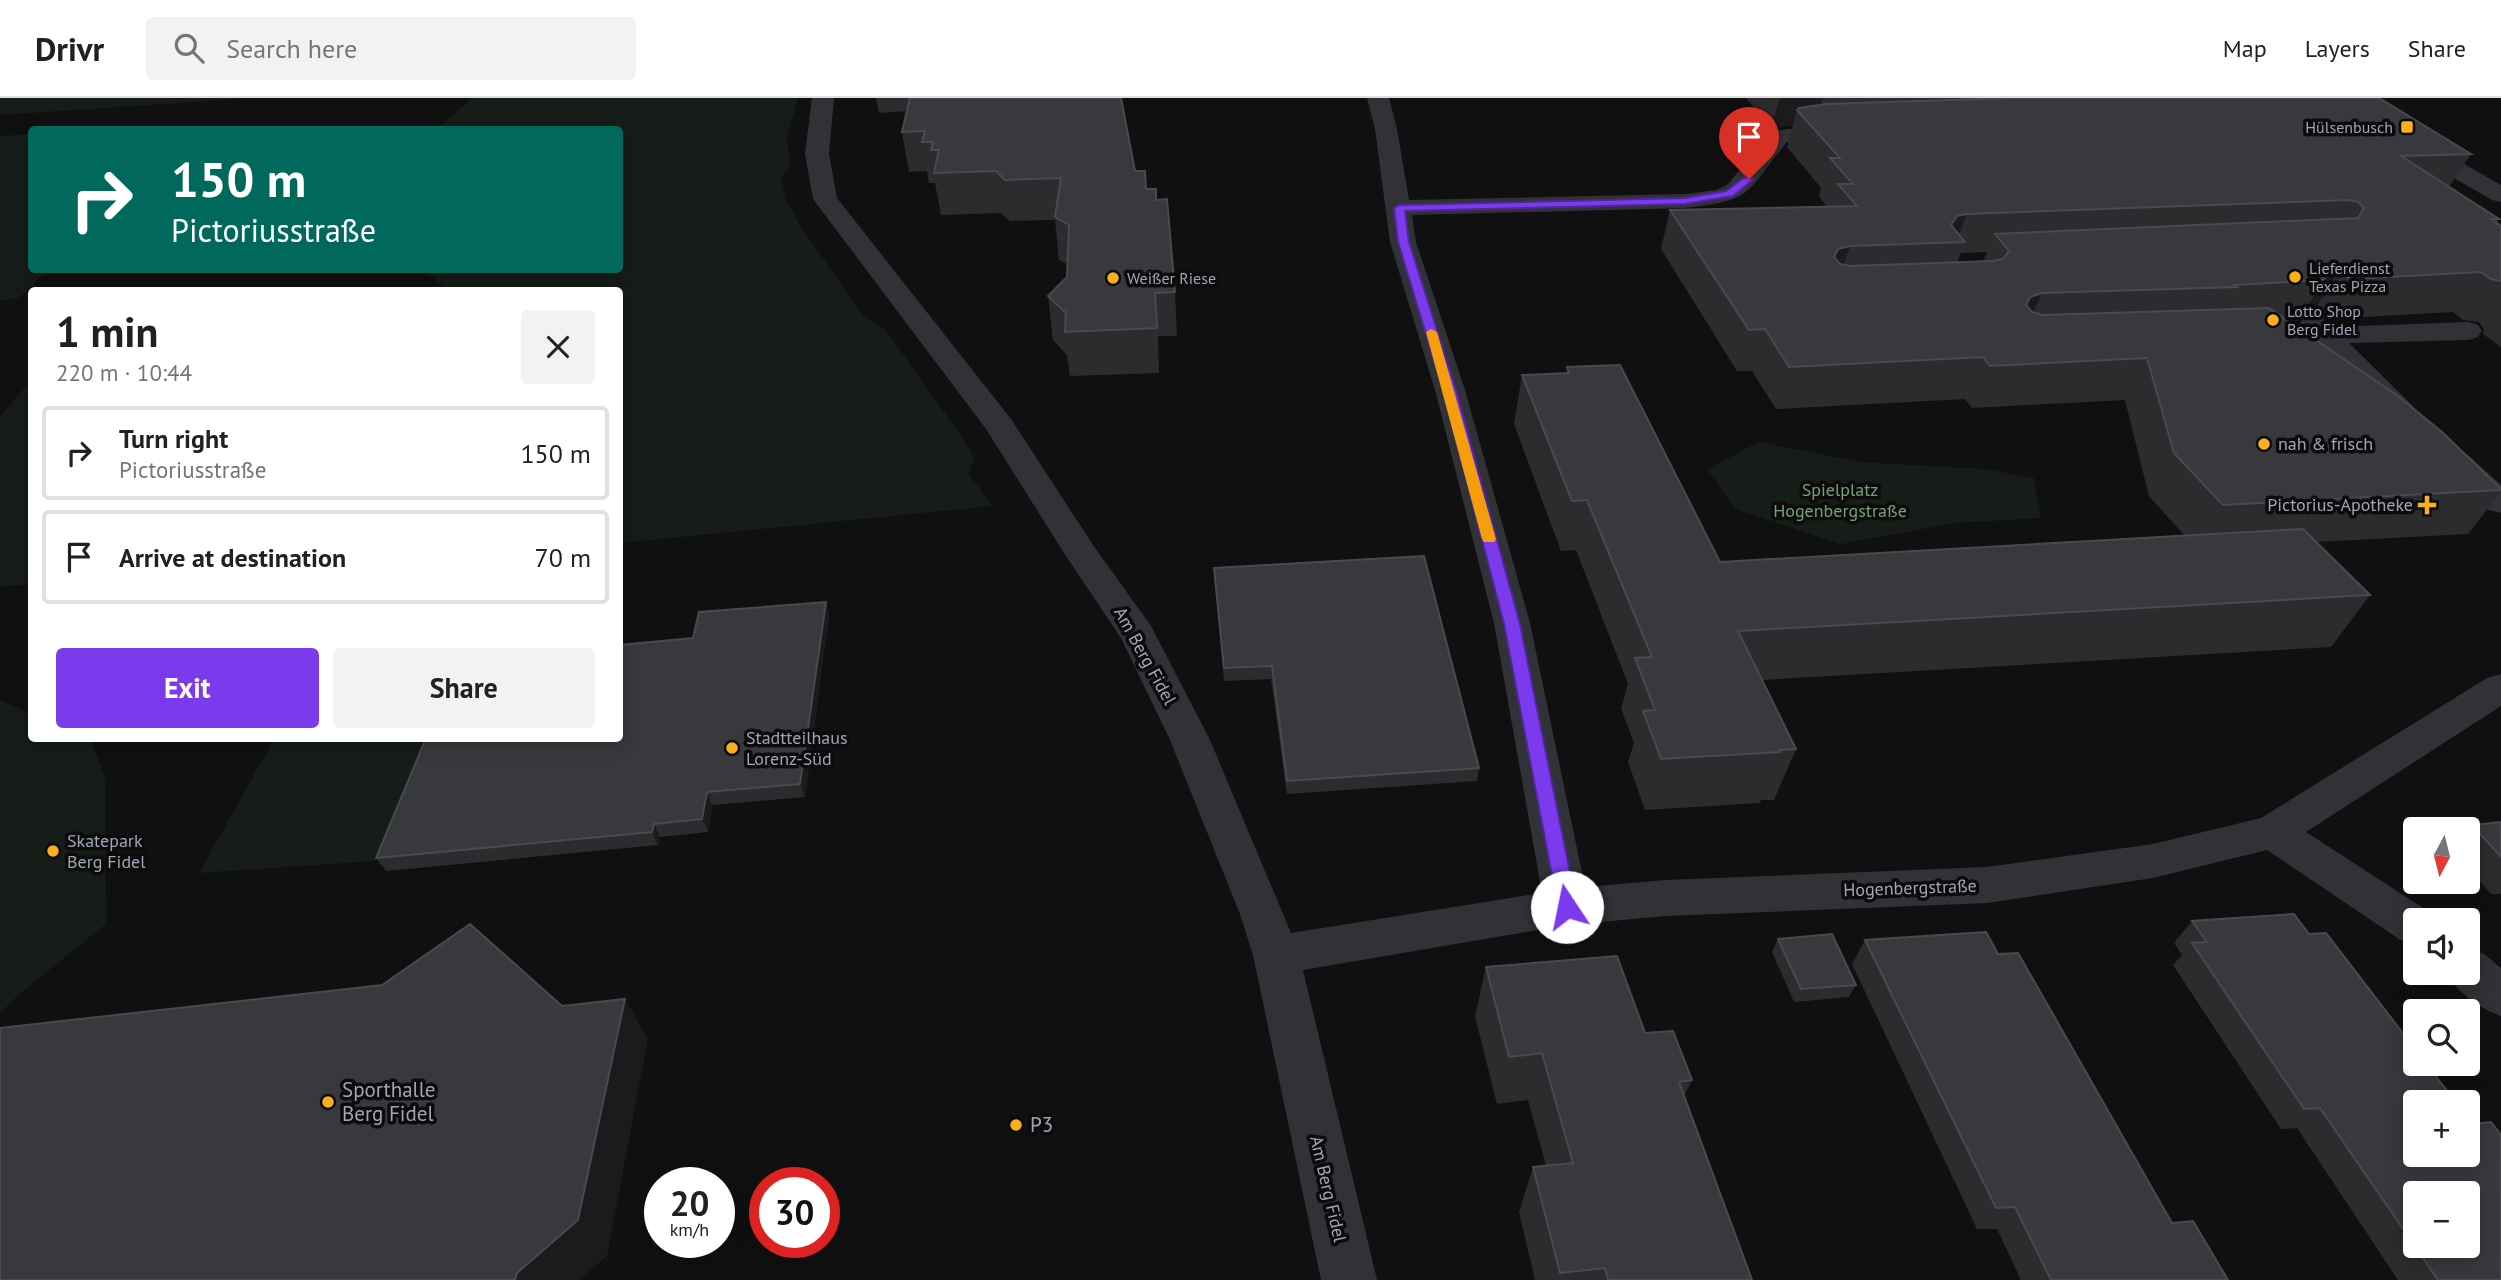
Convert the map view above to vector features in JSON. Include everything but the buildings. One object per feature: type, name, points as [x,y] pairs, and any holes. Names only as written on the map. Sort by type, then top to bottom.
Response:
[{"type":"street","name":"Am Berg Fidel","points":[[823,98],[817,154],[825,199],[1000,426],[1081,553],[1138,635],[1207,776],[1276,955],[1349,1280]]},
{"type":"street","points":[[1378,98],[1403,242],[1450,390],[1512,624],[1567,907]]},
{"type":"street","points":[[2331,98],[2501,195]]},
{"type":"street","points":[[1399,208],[1685,201],[1729,194],[1749,179],[1763,155],[1780,136],[1816,131],[1870,129]]},
{"type":"street","points":[[2302,314],[2501,503]]},
{"type":"street","points":[[2229,338],[2468,331]]},
{"type":"street","name":"Hogenbergstraße","points":[[1276,955],[1567,907],[1666,898],[1987,885],[2154,861],[2273,832],[2501,688]]},
{"type":"street","points":[[2273,832],[2403,918]]},
{"type":"street","points":[[2480,978],[2501,996]]},
{"type":"green space","points":[[0,98],[252,98],[0,115]]},
{"type":"green space","points":[[467,98],[798,98],[787,138],[790,168],[781,177],[787,202],[801,227],[865,318],[885,329],[964,440],[974,457],[969,474],[992,506],[623,543],[623,287],[444,287],[427,273],[623,273],[623,126],[440,126],[470,100]]},
{"type":"green space","points":[[28,134],[28,273],[45,273],[18,299],[0,300],[0,136]]},
{"type":"green space","points":[[28,384],[28,584],[0,587],[0,417]]},
{"type":"green space","name":"Spielplatz Hogenbergstraße","points":[[1759,442],[1860,462],[1985,469],[2034,478],[2041,518],[1955,523],[1841,544],[1735,509],[1707,469]]},
{"type":"green space","name":"Skatepark Berg Fidel","points":[[0,700],[28,712],[28,742],[92,742],[105,779],[106,924],[18,995],[0,1013]]},
{"type":"green space","points":[[272,742],[428,742],[375,861],[199,873]]},
{"type":"slow traffic","points":[[1431,332],[1450,390],[1489,539]]},
{"type":"place","name":"Hülsenbusch","points":[[2407,127]]},
{"type":"place","name":"Lieferdienst Texas Pizza","points":[[2295,277]]},
{"type":"place","name":"Weißer Riese","points":[[1113,278]]},
{"type":"place","name":"Lotto Shop Berg Fidel","points":[[2273,320]]},
{"type":"place","name":"nah & frisch","points":[[2264,444]]},
{"type":"place","name":"Pictorius-Apotheke","points":[[2427,505]]},
{"type":"place","name":"Stadtteilhaus Lorenz-Süd","points":[[732,748]]},
{"type":"place","name":"Skatepark Berg Fidel","points":[[53,851]]},
{"type":"place","name":"Sporthalle Berg Fidel","points":[[328,1102]]},
{"type":"place","name":"P3","points":[[1016,1125]]},
{"type":"route","points":[[1567,907],[1512,624],[1450,390],[1403,242],[1399,208],[1685,201],[1729,194],[1749,179]]}]
